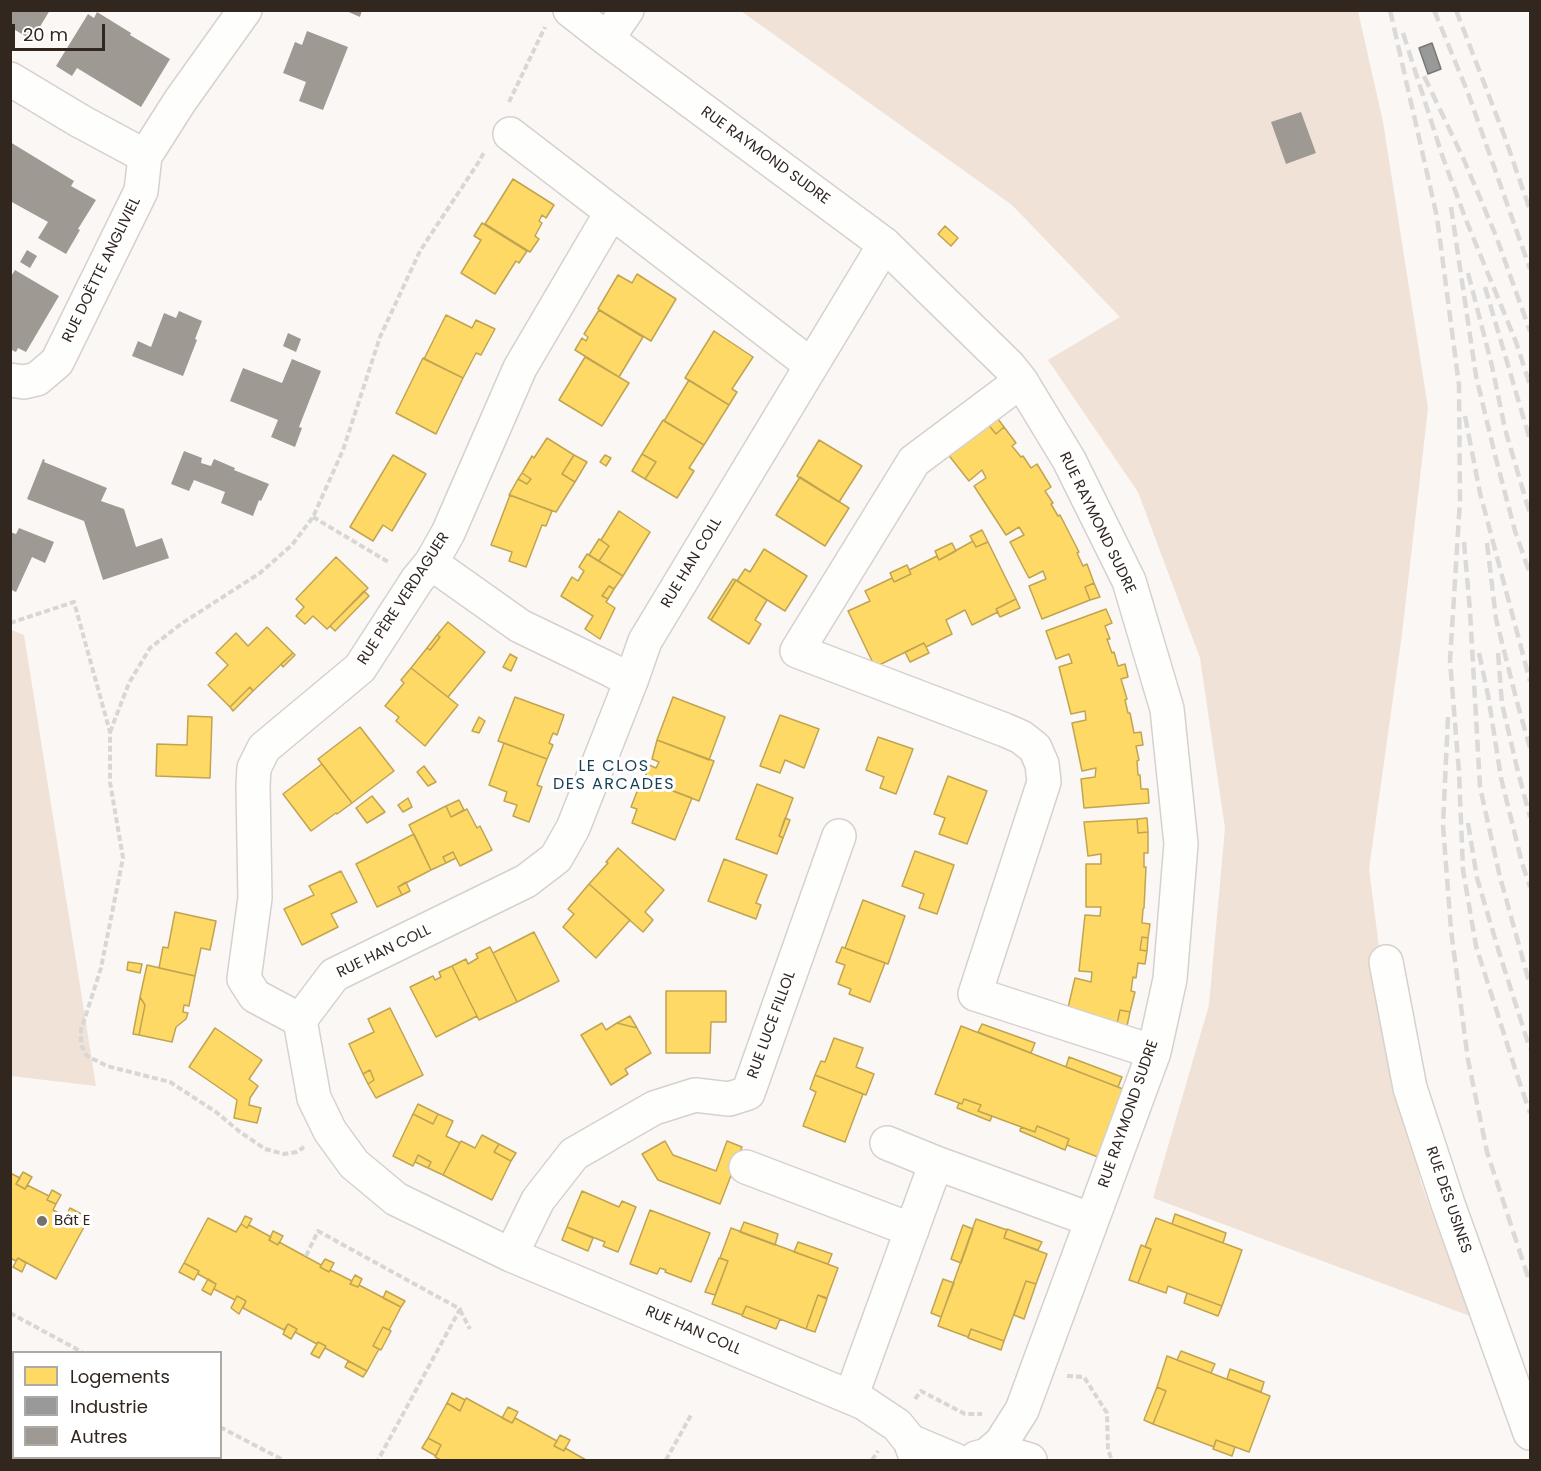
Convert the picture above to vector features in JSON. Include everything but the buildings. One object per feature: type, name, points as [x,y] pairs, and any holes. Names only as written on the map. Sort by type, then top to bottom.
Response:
[{"type":"street","name":"RUE DOËTTE ANGLIVIEL","points":[[10,380],[24,382],[37,379],[57,362],[141,191],[145,156],[180,100],[245,10]]},
{"type":"street","points":[[607,39],[627,10]]},
{"type":"street","name":"RUE RAYMOND SUDRE","points":[[559,16],[607,39],[884,244],[1009,366],[1021,381],[1069,460],[1129,581],[1167,709],[1181,844],[1170,979],[1154,1052],[1023,1410],[1001,1443],[978,1458]]},
{"type":"street","points":[[10,79],[80,121],[145,156]]},
{"type":"street","points":[[500,132],[598,201],[811,365]]},
{"type":"street","name":"RUE PÈRE VERDAGUER","points":[[300,1020],[255,996],[244,979],[255,898],[254,768],[264,748],[360,668],[424,571],[448,532],[520,369],[612,213]]},
{"type":"street","name":"RUE HAN COLL","points":[[884,244],[645,641],[573,828],[556,858],[526,881],[424,933],[334,975],[300,1020],[314,1098],[330,1131],[354,1164],[396,1198],[511,1255],[864,1403],[897,1425],[914,1451],[955,1461]]},
{"type":"street","points":[[1021,381],[914,461],[797,651],[1005,730],[1021,737],[1035,748],[1042,764],[1044,782],[975,994],[1154,1052]]},
{"type":"street","points":[[424,571],[520,626],[631,681]]},
{"type":"street","name":"RUE LUCE FILLOL","points":[[511,1255],[538,1200],[574,1154],[654,1108],[694,1095],[729,1099],[748,1093],[839,836]]},
{"type":"street","name":"RUE DES USINES","points":[[1386,962],[1410,1088],[1448,1204],[1530,1433]]},
{"type":"street","points":[[887,1143],[1092,1220]]},
{"type":"street","points":[[851,1397],[936,1163]]},
{"type":"street","points":[[746,1167],[912,1230]]},
{"type":"street","points":[[1023,1410],[1038,1461]]},
{"type":"street","points":[[978,1458],[1013,1455],[1030,1461]]},
{"type":"path","points":[[110,732],[129,683],[150,648],[181,624],[260,573],[292,545],[313,517],[343,450],[380,337],[415,261],[500,132],[559,16]]},
{"type":"path","points":[[313,517],[424,571]]},
{"type":"path","points":[[10,623],[74,602],[110,732],[110,782],[123,858],[101,968],[81,1030],[81,1045],[87,1056],[107,1066],[170,1082],[216,1112],[265,1149],[284,1154],[297,1152],[330,1131]]},
{"type":"path","points":[[306,1256],[318,1231],[460,1309],[470,1329]]},
{"type":"path","points":[[380,1460],[460,1309]]},
{"type":"path","points":[[10,1313],[72,1350]]},
{"type":"path","points":[[666,1461],[691,1415]]},
{"type":"path","points":[[222,1428],[283,1461]]},
{"type":"shaded area","points":[[741,11],[1358,11],[1383,122],[1428,408],[1402,634],[1369,869],[1393,1057],[1421,1183],[1470,1316],[1153,1198],[1209,1005],[1225,828],[1200,658],[1138,492],[1048,360],[1120,317],[1012,205]]},
{"type":"shaded area","points":[[11,630],[24,635],[96,1086],[11,1076]]},
{"type":"railway","points":[[1390,10],[1437,217],[1459,385],[1460,500],[1450,661],[1459,772],[1463,870],[1476,946],[1530,1113]]},
{"type":"railway","points":[[1434,10],[1468,93],[1530,269]]},
{"type":"railway","points":[[1456,10],[1530,210]]},
{"type":"railway","points":[[1403,33],[1442,155],[1516,342],[1530,385]]},
{"type":"railway","points":[[1424,76],[1464,160],[1496,236],[1530,331]]},
{"type":"railway","points":[[1451,207],[1476,376],[1515,531],[1530,574]]},
{"type":"railway","points":[[1468,273],[1492,366],[1505,429],[1530,514]]},
{"type":"railway","points":[[1485,287],[1530,440]]},
{"type":"railway","points":[[1465,416],[1480,493],[1530,681]]},
{"type":"railway","points":[[1464,542],[1480,787],[1500,877],[1530,985]]},
{"type":"railway","points":[[1487,543],[1496,619],[1530,748]]},
{"type":"railway","points":[[1479,653],[1501,778],[1530,887]]},
{"type":"railway","points":[[1498,653],[1502,704],[1530,817]]},
{"type":"railway","points":[[1448,717],[1443,825],[1451,930],[1468,1060],[1487,1152],[1530,1283]]},
{"type":"railway","points":[[1468,823],[1477,878],[1530,1049]]},
{"type":"place","name":"Bât E","points":[[42,1221]]},
{"type":"district","name":"LE CLOS DES ARCADES","points":[[614,776]]}]
